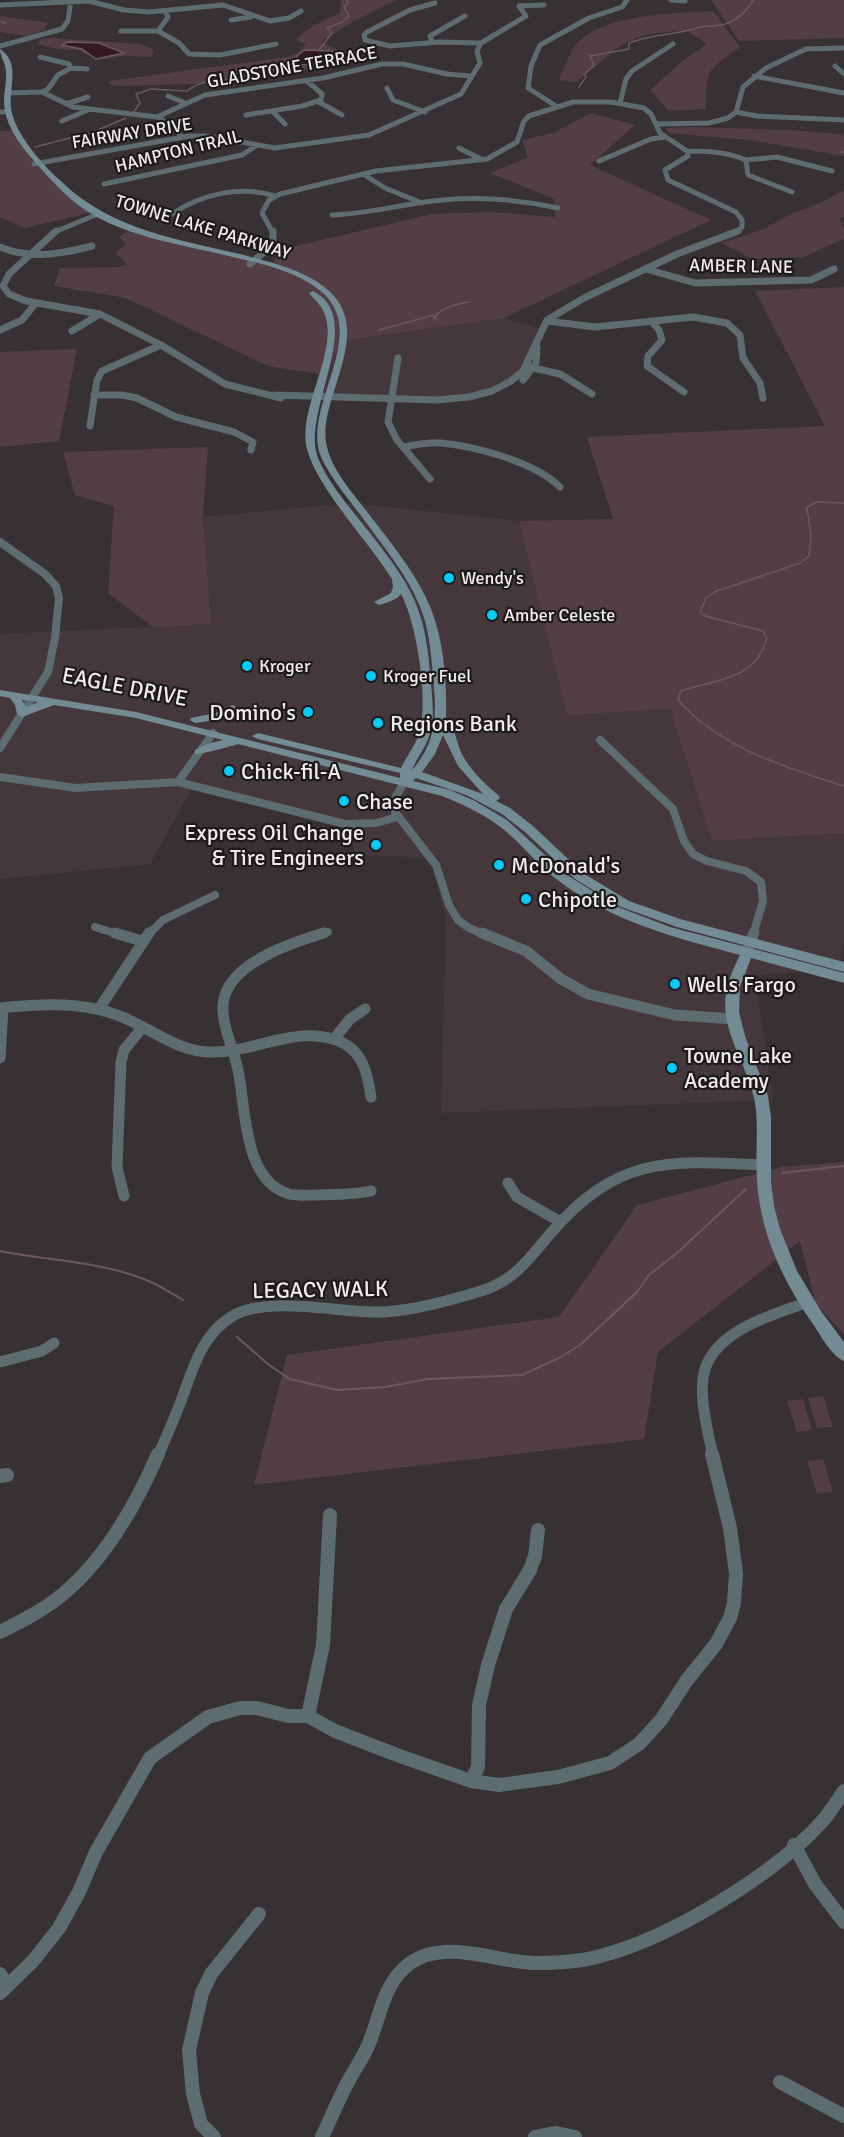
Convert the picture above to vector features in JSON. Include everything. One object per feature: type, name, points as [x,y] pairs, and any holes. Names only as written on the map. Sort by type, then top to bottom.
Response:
[{"type":"main road","name":"TOWNE LAKE PARKWAY","points":[[0,51],[5,56],[9,69],[4,112],[37,163]]},
{"type":"main road","name":"TOWNE LAKE PARKWAY","points":[[0,119],[64,198],[136,234],[294,273],[321,289],[337,304],[344,334],[321,429],[325,455],[335,474],[423,600],[431,627],[443,717],[434,747],[409,776]]},
{"type":"main road","name":"TOWNE LAKE PARKWAY","points":[[252,263],[302,285],[321,300],[331,316],[332,336],[310,436],[317,465],[407,596],[415,615],[428,700],[427,724],[415,753],[409,776]]},
{"type":"main road","points":[[379,602],[395,595],[398,588],[396,580]]},
{"type":"main road","name":"EAGLE DRIVE","points":[[0,684],[61,701],[130,714],[242,741],[409,776]]},
{"type":"main road","name":"EAGLE DRIVE","points":[[0,693],[36,693],[122,703],[369,763],[409,776]]},
{"type":"main road","points":[[13,694],[20,705],[22,714],[37,706],[61,701]]},
{"type":"main road","points":[[195,720],[218,716],[233,708]]},
{"type":"main road","points":[[443,717],[453,752],[464,768],[566,865],[609,895],[659,917],[844,978]]},
{"type":"main road","points":[[199,752],[220,744],[242,741]]},
{"type":"main road","points":[[369,763],[396,763],[415,753]]},
{"type":"main road","points":[[409,776],[470,792],[518,820]]},
{"type":"main road","points":[[409,776],[486,812],[520,836],[569,882],[614,910],[668,931],[844,967]]},
{"type":"main road","points":[[748,947],[733,991],[734,1019],[762,1097],[765,1194],[774,1232],[786,1262],[806,1302],[844,1354]]},
{"type":"street","points":[[0,5],[69,0],[94,2],[124,10],[165,11],[204,5],[224,5],[236,7],[251,17],[268,21],[291,17],[301,11]]},
{"type":"street","points":[[0,45],[62,29],[68,21],[69,0]]},
{"type":"street","points":[[556,106],[528,88],[527,78],[540,45],[589,18],[622,8],[627,0]]},
{"type":"street","points":[[671,0],[685,1]]},
{"type":"street","points":[[435,3],[410,10],[367,32],[363,38],[373,44],[387,46],[432,42],[481,43],[526,16],[519,6],[544,5]]},
{"type":"street","points":[[158,31],[168,17],[165,11]]},
{"type":"street","points":[[432,42],[430,36],[465,16]]},
{"type":"street","points":[[231,20],[251,17]]},
{"type":"street","points":[[121,31],[158,31],[179,43],[189,54]]},
{"type":"street","points":[[231,43],[232,49],[237,52]]},
{"type":"street","name":"FAIRWAY DRIVE","points":[[37,163],[182,136],[208,136],[284,148],[369,135],[461,94],[480,63],[477,51],[481,43]]},
{"type":"street","points":[[182,58],[189,54],[211,56],[276,44]]},
{"type":"street","points":[[620,103],[626,79],[632,71],[673,44]]},
{"type":"street","points":[[736,112],[743,87],[754,76],[799,51],[844,48]]},
{"type":"street","points":[[40,57],[69,64],[72,68]]},
{"type":"street","name":"GLADSTONE TERRACE","points":[[157,117],[185,103],[212,94],[307,81],[382,64],[403,64],[447,74],[471,75]]},
{"type":"street","points":[[835,66],[844,74]]},
{"type":"street","points":[[7,93],[42,92],[48,89],[58,75],[72,68],[87,69]]},
{"type":"street","points":[[754,76],[844,93]]},
{"type":"street","points":[[307,81],[322,94],[319,102]]},
{"type":"street","points":[[835,91],[844,84]]},
{"type":"street","points":[[387,88],[393,100],[425,112]]},
{"type":"street","points":[[42,92],[66,104],[88,110],[157,117],[170,124],[182,136]]},
{"type":"street","points":[[168,96],[185,103]]},
{"type":"street","points":[[66,104],[88,97]]},
{"type":"street","points":[[246,116],[319,102],[333,107],[342,115]]},
{"type":"street","points":[[95,215],[52,233],[2,281],[9,294],[35,304],[100,314],[161,345],[225,384],[290,399],[317,397],[441,404],[480,399],[519,384],[538,356],[537,347],[547,321],[584,298],[646,269],[693,248],[735,234],[742,227],[742,220],[736,212],[675,184],[666,176],[668,168],[688,156],[687,151],[660,133],[651,114],[644,108],[620,103],[584,102],[556,106],[529,116],[524,121],[517,142],[513,146],[483,160],[396,167],[300,188],[275,196],[264,206],[262,213],[273,234],[273,244],[252,263]]},
{"type":"street","points":[[62,121],[88,110]]},
{"type":"street","points":[[272,111],[285,124]]},
{"type":"street","points":[[656,124],[713,122],[736,112],[758,116],[844,120]]},
{"type":"street","points":[[599,161],[651,139],[666,137]]},
{"type":"street","name":"HAMPTON TRAIL","points":[[104,184],[242,154],[257,145]]},
{"type":"street","points":[[459,148],[483,160]]},
{"type":"street","points":[[687,151],[726,152],[745,160],[760,157],[790,160],[832,171]]},
{"type":"street","points":[[745,160],[748,175],[792,192]]},
{"type":"street","points":[[363,174],[385,188],[422,203]]},
{"type":"street","points":[[478,189],[481,200]]},
{"type":"street","points":[[172,214],[207,198],[236,191],[262,191],[275,196]]},
{"type":"street","points":[[332,215],[363,215],[435,201],[521,200],[558,208]]},
{"type":"street","points":[[0,247],[10,252],[52,256],[92,246]]},
{"type":"street","name":"AMBER LANE","points":[[646,269],[695,283],[811,280],[834,269]]},
{"type":"street","points":[[0,330],[22,320],[35,304]]},
{"type":"street","points":[[72,331],[100,314]]},
{"type":"street","points":[[547,321],[589,327],[699,318],[720,321],[731,326],[740,335],[745,362],[763,386],[764,398]]},
{"type":"street","points":[[651,321],[659,330],[662,340],[648,356],[647,366],[684,392]]},
{"type":"street","points":[[90,426],[94,395],[102,371],[161,345]]},
{"type":"street","points":[[398,358],[388,422],[392,434],[430,479]]},
{"type":"street","points":[[530,368],[560,375],[592,394]]},
{"type":"street","points":[[94,395],[122,395],[137,398],[176,417],[234,432],[253,442],[251,450]]},
{"type":"street","points":[[403,447],[439,443],[470,449],[549,476],[560,487]]},
{"type":"street","points":[[0,542],[45,574],[56,586],[59,598],[55,638],[48,672],[0,748]]},
{"type":"street","points":[[178,782],[213,733]]},
{"type":"street","points":[[600,740],[673,808],[677,814],[684,842],[691,853],[704,860],[752,874],[760,882],[765,897],[748,947]]},
{"type":"street","points":[[409,776],[394,804],[397,817],[436,865],[449,905],[458,920],[469,928],[526,951],[561,979],[588,994],[675,1015],[734,1019]]},
{"type":"street","points":[[0,777],[76,788],[178,782],[345,824],[376,822],[397,817]]},
{"type":"street","points":[[99,1009],[142,941],[163,921],[215,895]]},
{"type":"street","points":[[95,927],[142,941]]},
{"type":"street","points":[[328,932],[307,937],[258,960],[234,980],[224,997],[226,1032],[234,1050],[252,1156],[255,1167],[263,1177],[281,1192],[291,1195],[356,1194],[371,1191]]},
{"type":"street","points":[[0,1058],[1,1008],[49,1004],[99,1009],[135,1023],[187,1050],[209,1052],[234,1050],[298,1036],[333,1039],[353,1049],[360,1056],[371,1097]]},
{"type":"street","points":[[333,1039],[350,1019],[365,1009]]},
{"type":"street","points":[[124,1196],[117,1167],[121,1062],[124,1050],[142,1028]]},
{"type":"street","name":"LEGACY WALK","points":[[0,1632],[25,1619],[70,1589],[94,1563],[128,1514],[156,1458],[197,1356],[223,1322],[245,1311],[272,1308],[313,1307],[355,1312],[400,1310],[498,1285],[524,1267],[560,1221],[592,1191],[641,1168],[692,1162],[763,1166]]},
{"type":"street","points":[[508,1183],[517,1197],[560,1221]]},
{"type":"street","points":[[2,1984],[33,1961],[65,1919],[96,1852],[150,1758],[208,1717],[224,1711],[256,1708],[288,1716],[308,1716],[365,1744],[471,1781],[499,1785],[526,1782],[610,1763],[639,1744],[651,1733],[716,1644],[730,1618],[734,1603],[736,1573],[730,1528],[707,1431],[704,1379],[706,1367],[719,1347],[739,1330],[759,1319],[806,1302]]},
{"type":"street","points":[[0,1362],[42,1351],[54,1343]]},
{"type":"street","points":[[308,1716],[313,1701],[325,1622],[326,1550],[330,1515]]},
{"type":"street","points":[[471,1781],[477,1767],[479,1705],[488,1665],[506,1609],[530,1570],[535,1556],[538,1530]]},
{"type":"street","points":[[322,2137],[368,2046],[390,1986],[409,1963],[435,1954],[462,1952],[521,1962],[573,1962],[631,1946],[663,1933],[761,1875],[794,1845],[820,1826],[844,1791]]},
{"type":"street","points":[[794,1845],[815,1884],[844,1922]]},
{"type":"street","points":[[214,2137],[201,2124],[193,2094],[189,2050],[202,1993],[211,1974],[259,1914]]},
{"type":"street","points":[[780,2082],[844,2116]]},
{"type":"street","points":[[535,2137],[556,2133],[575,2137]]},
{"type":"shaded area","points":[[341,0],[396,0],[320,42],[343,52],[347,60],[340,65],[227,83],[123,86],[111,85],[108,81],[296,54],[306,44],[296,40],[322,21],[340,13]]},
{"type":"shaded area","points":[[711,0],[844,0],[844,38],[739,41]]},
{"type":"shaded area","points":[[713,11],[740,47],[715,66],[711,72],[707,85],[706,109],[669,111],[650,90],[684,60],[707,44],[686,30],[648,34],[624,43],[576,82],[559,80],[578,42],[605,26],[642,17]]},
{"type":"shaded area","points":[[0,16],[48,23],[44,30],[26,36],[0,32]]},
{"type":"shaded area","points":[[41,39],[140,44],[154,50],[151,57],[123,56],[98,60],[78,50],[56,49],[37,44]]},
{"type":"shaded area","points":[[68,42],[99,43],[124,53],[96,59],[82,49],[62,45]]},
{"type":"shaded area","points":[[305,50],[332,51],[338,55],[312,58],[309,61],[312,65],[294,64],[284,60],[297,58]]},
{"type":"shaded area","points":[[591,113],[635,125],[590,165],[711,220],[504,318],[341,341],[326,375],[268,366],[126,298],[54,286],[60,268],[119,267],[126,264],[116,252],[126,244],[119,237],[134,227],[271,266],[283,249],[432,214],[491,212],[555,217],[554,199],[490,173],[528,157],[522,140],[553,133]]},
{"type":"shaded area","points":[[692,127],[839,134],[844,136],[844,156],[748,140],[669,133],[665,128]]},
{"type":"shaded area","points":[[0,131],[20,131],[36,155],[53,174],[93,212],[25,228],[0,217]]},
{"type":"shaded area","points":[[844,190],[844,217],[839,218],[844,228],[844,239],[803,257],[752,259],[722,243],[764,229]]},
{"type":"shaded area","points":[[844,287],[844,833],[712,841],[670,709],[567,715],[519,521],[613,519],[587,437],[825,426],[755,291]]},
{"type":"shaded area","points":[[504,318],[539,329],[533,341],[532,359],[504,389],[455,396],[317,396],[341,341]]},
{"type":"shaded area","points":[[77,349],[59,441],[0,447],[0,352]]},
{"type":"shaded area","points":[[208,447],[203,517],[211,624],[153,627],[108,593],[114,506],[75,495],[63,452]]},
{"type":"shaded area","points":[[350,503],[519,521],[567,715],[670,709],[712,841],[844,833],[844,939],[839,970],[755,975],[773,1100],[441,1113],[446,920],[433,869],[422,857],[356,856],[347,828],[193,787],[150,864],[0,879],[0,634],[211,624],[203,517]]},
{"type":"shaded area","points":[[844,1162],[844,1334],[816,1304],[800,1241],[658,1352],[644,1439],[254,1485],[287,1355],[559,1317],[637,1205],[782,1167]]},
{"type":"shaded area","points":[[823,1396],[833,1427],[817,1428],[808,1398]]},
{"type":"shaded area","points":[[803,1399],[812,1430],[797,1432],[787,1401]]},
{"type":"shaded area","points":[[823,1459],[833,1492],[817,1494],[807,1461]]},
{"type":"waterway","points":[[319,50],[332,33],[327,28],[342,22],[349,16],[344,7],[348,3],[347,0]]},
{"type":"waterway","points":[[579,87],[586,77],[585,74],[594,65],[590,56],[629,49],[629,43],[646,38],[725,24],[741,15],[753,0]]},
{"type":"waterway","points":[[0,22],[6,23]]},
{"type":"waterway","points":[[133,113],[140,103],[136,94],[151,89],[187,91],[208,82],[266,73],[277,68],[273,64],[286,61]]},
{"type":"waterway","points":[[35,147],[93,132],[126,118]]},
{"type":"waterway","points":[[436,319],[434,318],[437,314],[445,309],[468,302]]},
{"type":"waterway","points":[[379,330],[434,315]]},
{"type":"waterway","points":[[844,503],[817,502],[807,507],[811,537],[809,556],[800,563],[714,592],[706,598],[700,612],[705,616],[763,631],[767,638],[762,652],[744,671],[681,691],[678,700],[713,731],[733,743],[799,772],[844,786]]},
{"type":"waterway","points":[[782,1173],[844,1166]]},
{"type":"waterway","points":[[237,1337],[269,1365],[290,1379],[337,1390],[385,1387],[428,1379],[522,1375],[561,1357],[580,1345],[637,1292],[649,1275],[677,1253],[746,1189]]},
{"type":"waterway","points":[[0,1251],[111,1269],[151,1282],[183,1300]]},
{"type":"place","name":"Wendy's","points":[[449,578]]},
{"type":"place","name":"Amber Celeste","points":[[492,615]]},
{"type":"place","name":"Kroger","points":[[247,666]]},
{"type":"place","name":"Kroger Fuel","points":[[371,676]]},
{"type":"place","name":"Domino's","points":[[308,712]]},
{"type":"place","name":"Regions Bank","points":[[378,723]]},
{"type":"place","name":"Chick-fil-A","points":[[229,771]]},
{"type":"place","name":"Chase","points":[[344,801]]},
{"type":"place","name":"Express Oil Change & Tire Engineers","points":[[376,845]]},
{"type":"place","name":"McDonald's","points":[[499,865]]},
{"type":"place","name":"Chipotle","points":[[526,899]]},
{"type":"place","name":"Wells Fargo","points":[[675,984]]},
{"type":"place","name":"Towne Lake Academy","points":[[672,1068]]}]
